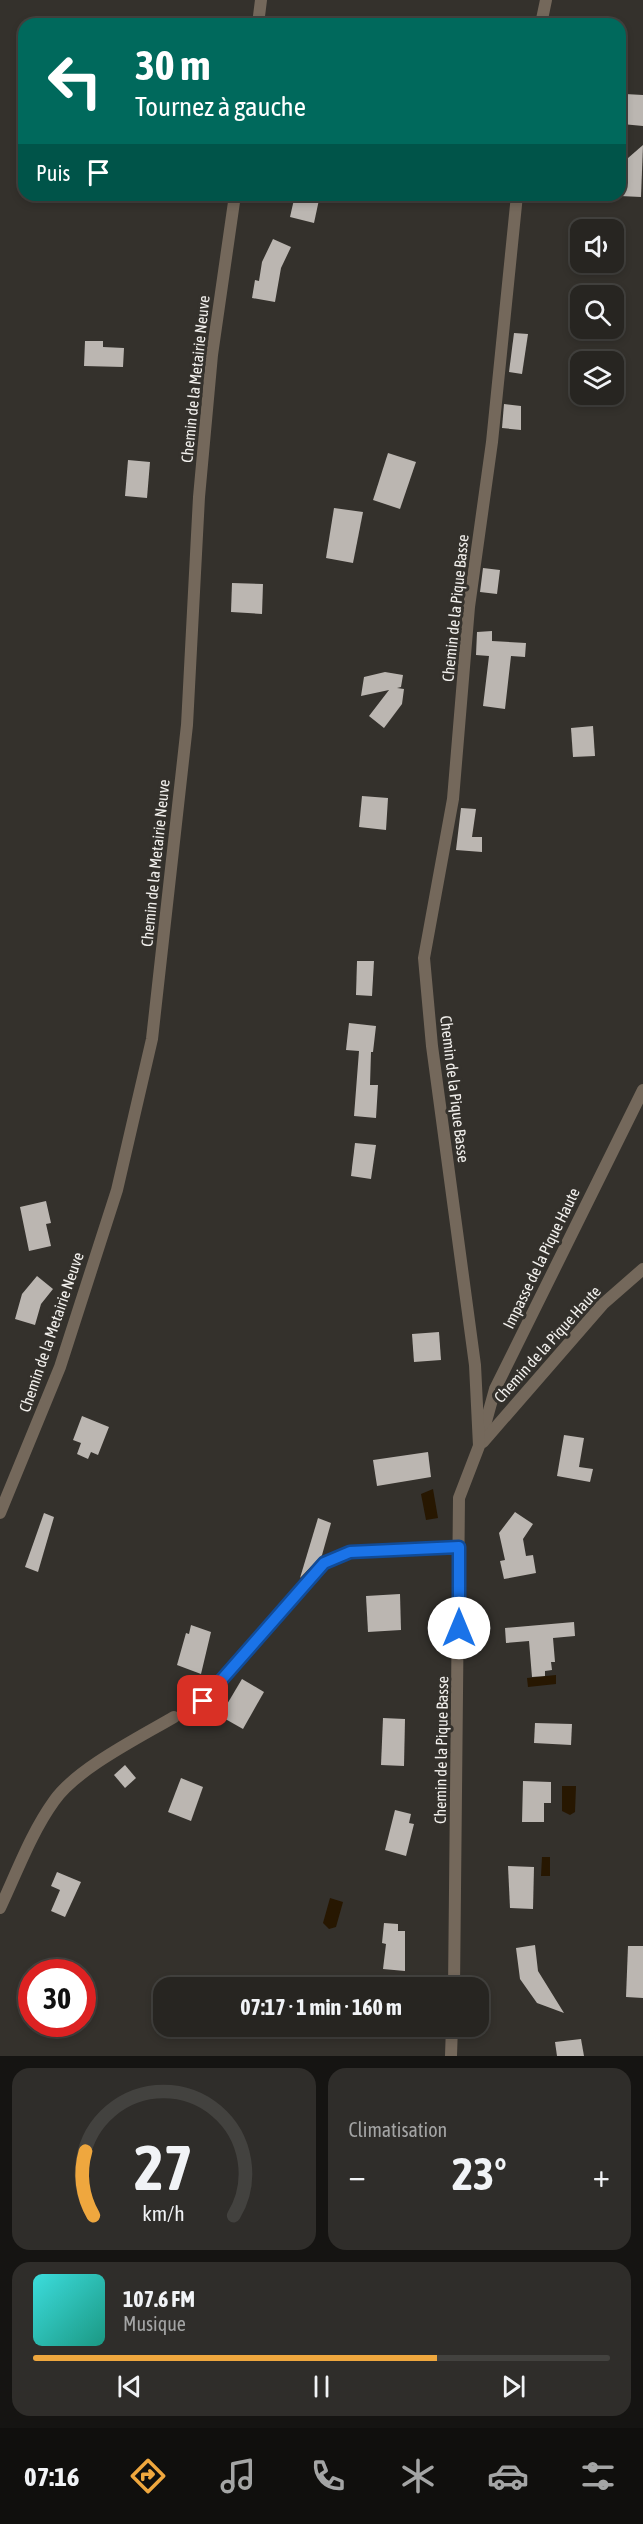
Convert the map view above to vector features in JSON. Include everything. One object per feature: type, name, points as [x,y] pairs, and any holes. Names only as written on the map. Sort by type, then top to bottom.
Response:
[{"type":"street","points":[[259,18],[261,0]]},
{"type":"street","points":[[542,18],[546,0]]},
{"type":"street","name":"Chemin de la Metairie Neuve","points":[[0,1513],[60,1367],[117,1190],[152,1039],[187,725],[199,497],[212,354],[234,201]]},
{"type":"street","name":"Chemin de la Pique Basse","points":[[454,1977],[459,1498],[479,1446],[475,1365],[432,1046],[424,958],[453,799],[470,607],[492,442],[516,201]]},
{"type":"street","name":"Impasse de la Pique Haute","points":[[479,1446],[495,1389],[643,1090]]},
{"type":"street","name":"Chemin de la Pique Haute","points":[[479,1446],[603,1304],[643,1269]]},
{"type":"street","points":[[188,1709],[203,1701],[324,1563],[350,1552],[459,1547]]},
{"type":"street","points":[[0,1908],[35,1834],[55,1799],[98,1762],[174,1717]]},
{"type":"street","points":[[451,2056],[452,2037]]},
{"type":"shaded area","points":[[433,1489],[438,1518],[426,1520],[421,1494]]},
{"type":"shaded area","points":[[556,1675],[556,1684],[528,1687],[527,1678]]},
{"type":"shaded area","points":[[562,1786],[576,1786],[575,1812],[570,1815],[562,1811]]},
{"type":"shaded area","points":[[542,1857],[550,1857],[550,1876],[541,1876]]},
{"type":"shaded area","points":[[330,1898],[343,1902],[336,1927],[329,1929],[323,1923]]},
{"type":"building","points":[[626,94],[643,95],[643,126],[626,124]]},
{"type":"building","points":[[643,145],[641,197],[626,196],[626,160]]},
{"type":"building","points":[[294,201],[319,201],[314,223],[290,217]]},
{"type":"building","points":[[273,239],[291,247],[281,268],[275,302],[252,298],[255,280],[259,281],[262,262]]},
{"type":"building","points":[[514,333],[528,334],[522,374],[509,372]]},
{"type":"building","points":[[85,341],[103,341],[103,347],[124,348],[123,367],[84,366]]},
{"type":"building","points":[[504,404],[521,406],[521,430],[502,428]]},
{"type":"building","points":[[388,453],[416,462],[400,509],[373,500]]},
{"type":"building","points":[[128,460],[150,462],[147,498],[125,496]]},
{"type":"building","points":[[334,508],[363,512],[353,563],[326,558]]},
{"type":"building","points":[[483,568],[500,570],[497,594],[480,592]]},
{"type":"building","points":[[232,583],[263,584],[262,614],[231,612]]},
{"type":"building","points":[[492,631],[492,641],[526,643],[525,657],[511,656],[505,709],[483,706],[489,656],[476,655],[477,632]]},
{"type":"building","points":[[385,672],[403,675],[401,687],[397,688],[404,689],[402,704],[384,728],[369,716],[389,690],[361,696],[364,677]]},
{"type":"building","points":[[593,726],[595,756],[573,757],[571,728]]},
{"type":"building","points":[[362,796],[388,798],[386,830],[359,827]]},
{"type":"building","points":[[461,808],[476,809],[472,837],[482,837],[482,852],[456,850]]},
{"type":"building","points":[[357,961],[374,961],[372,996],[356,995]]},
{"type":"building","points":[[349,1023],[376,1026],[373,1052],[371,1052],[370,1085],[378,1085],[376,1118],[354,1116],[359,1051],[346,1050]]},
{"type":"building","points":[[355,1143],[376,1145],[371,1179],[351,1176]]},
{"type":"building","points":[[46,1201],[51,1223],[46,1224],[51,1246],[29,1251],[20,1207]]},
{"type":"building","points":[[37,1276],[53,1289],[41,1304],[35,1325],[15,1319],[22,1294]]},
{"type":"building","points":[[439,1332],[441,1360],[414,1362],[412,1334]]},
{"type":"building","points":[[82,1416],[109,1427],[98,1455],[91,1452],[88,1459],[77,1454],[81,1443],[73,1440]]},
{"type":"building","points":[[564,1435],[584,1438],[579,1467],[593,1469],[590,1482],[557,1476]]},
{"type":"building","points":[[428,1452],[431,1477],[377,1486],[373,1460]]},
{"type":"building","points":[[515,1512],[533,1524],[523,1539],[526,1556],[533,1555],[536,1573],[504,1579],[500,1561],[505,1560],[499,1533]]},
{"type":"building","points":[[44,1513],[54,1517],[38,1572],[25,1567]]},
{"type":"building","points":[[318,1518],[331,1523],[322,1555],[300,1578]]},
{"type":"building","points":[[400,1594],[401,1630],[368,1632],[366,1596]]},
{"type":"building","points":[[574,1622],[575,1636],[553,1638],[555,1662],[551,1662],[552,1670],[545,1671],[545,1676],[532,1677],[529,1641],[506,1643],[505,1628]]},
{"type":"building","points":[[191,1625],[211,1632],[201,1674],[177,1665],[186,1633],[189,1634]]},
{"type":"building","points":[[242,1679],[264,1692],[243,1729],[220,1716]]},
{"type":"building","points":[[383,1718],[405,1719],[404,1766],[381,1765]]},
{"type":"building","points":[[535,1723],[572,1724],[571,1745],[534,1743]]},
{"type":"building","points":[[125,1765],[136,1778],[125,1788],[114,1775]]},
{"type":"building","points":[[181,1778],[203,1787],[191,1821],[168,1812]]},
{"type":"building","points":[[523,1781],[551,1782],[551,1803],[544,1803],[544,1822],[522,1822]]},
{"type":"building","points":[[395,1810],[411,1814],[409,1823],[414,1824],[406,1856],[385,1850]]},
{"type":"building","points":[[508,1866],[534,1867],[533,1909],[510,1908]]},
{"type":"building","points":[[57,1872],[81,1882],[65,1917],[51,1911],[60,1890],[51,1886]]},
{"type":"building","points":[[384,1923],[398,1924],[398,1931],[405,1931],[405,1971],[383,1969],[386,1944],[382,1943]]},
{"type":"building","points":[[535,1945],[538,1971],[564,2013],[537,2003],[520,1979],[516,1948]]},
{"type":"building","points":[[628,1946],[643,1946],[643,1998],[626,1997]]},
{"type":"building","points":[[581,2039],[584,2056],[557,2056],[555,2042]]},
{"type":"route","points":[[203,1701],[324,1563],[350,1552],[459,1547],[459,1628]]}]
